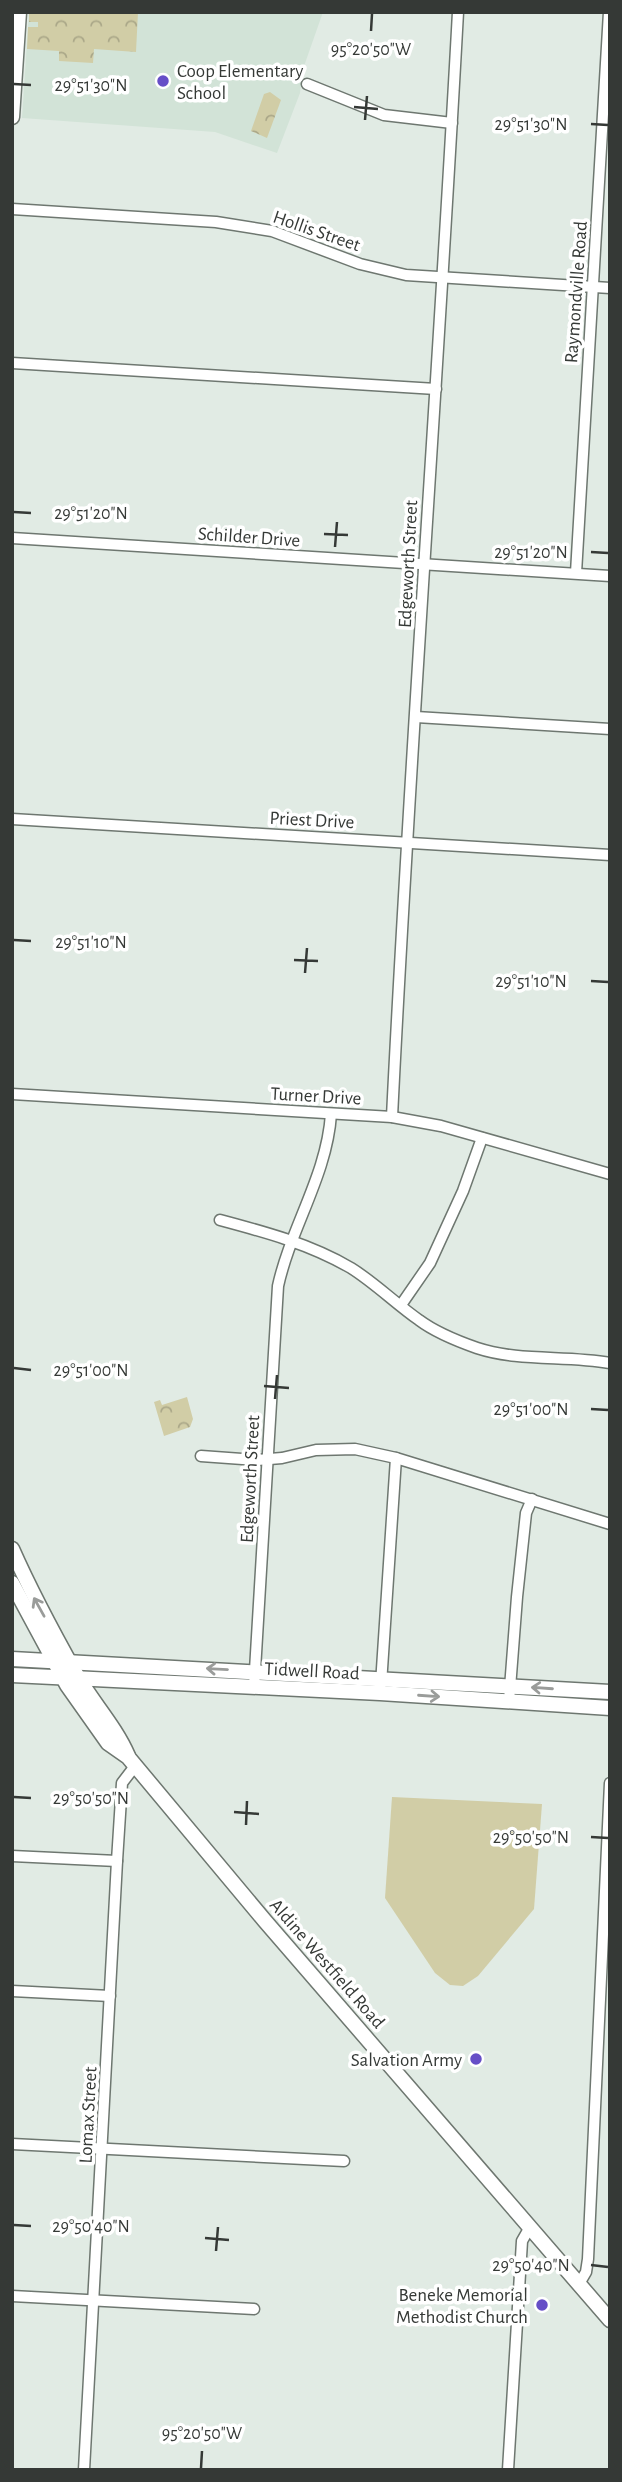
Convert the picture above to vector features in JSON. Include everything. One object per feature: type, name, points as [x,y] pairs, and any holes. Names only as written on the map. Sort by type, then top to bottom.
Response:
[{"type":"main road","points":[[12,117],[19,12]]},
{"type":"main road","name":"Aldine Westfield Road","points":[[12,1549],[30,1592],[79,1678],[119,1735],[132,1762]]},
{"type":"main road","name":"Aldine Westfield Road","points":[[12,1583],[63,1678],[108,1743],[132,1762],[610,2320]]},
{"type":"main road","name":"Tidwell Road","points":[[12,1659],[255,1671],[509,1701],[610,1709]]},
{"type":"main road","name":"Tidwell Road","points":[[12,1675],[254,1686],[511,1686],[610,1692]]},
{"type":"street","name":"Edgeworth Street","points":[[392,1117],[406,841],[416,717],[458,12]]},
{"type":"street","name":"Raymondville Road","points":[[576,573],[609,12]]},
{"type":"street","points":[[307,84],[384,115],[452,123]]},
{"type":"street","name":"Hollis Street","points":[[12,209],[251,226],[302,241],[360,264],[406,275],[610,288]]},
{"type":"street","points":[[12,363],[436,389]]},
{"type":"street","name":"Schilder Drive","points":[[12,538],[610,576]]},
{"type":"street","points":[[416,717],[610,729]]},
{"type":"street","name":"Priest Drive","points":[[12,819],[610,855]]},
{"type":"street","name":"Turner Drive","points":[[12,1094],[392,1117],[441,1126],[610,1174]]},
{"type":"street","name":"Edgeworth Street","points":[[254,1686],[278,1286],[323,1157],[331,1114]]},
{"type":"street","points":[[401,1305],[430,1264],[463,1191],[482,1138]]},
{"type":"street","points":[[220,1220],[292,1240],[351,1268],[433,1329],[476,1348],[512,1356],[610,1363]]},
{"type":"street","points":[[201,1456],[268,1459],[337,1448],[355,1449],[396,1458],[610,1524]]},
{"type":"street","points":[[381,1686],[396,1458]]},
{"type":"street","points":[[509,1701],[526,1513],[532,1499]]},
{"type":"street","name":"Lomax Street","points":[[84,2470],[122,1783],[132,1762]]},
{"type":"street","points":[[579,2284],[586,2272],[588,2259],[610,1783]]},
{"type":"street","points":[[12,1856],[117,1861]]},
{"type":"street","points":[[12,1991],[110,1996]]},
{"type":"street","points":[[12,2144],[344,2161]]},
{"type":"street","points":[[508,2470],[522,2241],[530,2227]]},
{"type":"street","points":[[12,2296],[254,2309]]},
{"type":"shaded area","name":"Coop Elementary School","points":[[29,12],[323,12],[303,69],[300,93],[277,153],[215,132],[22,118]]},
{"type":"green space","points":[[29,12],[138,12],[136,52],[94,49],[93,63],[59,61],[59,51],[27,49],[28,27],[38,27],[38,22],[29,22]]},
{"type":"green space","points":[[270,92],[281,100],[267,138],[251,131],[264,94]]},
{"type":"green space","points":[[187,1397],[193,1419],[190,1427],[164,1436],[154,1402],[160,1400],[162,1405]]},
{"type":"green space","points":[[392,1797],[542,1804],[534,1909],[478,1976],[463,1986],[450,1985],[435,1973],[385,1898]]},
{"type":"place","name":"Coop Elementary School","points":[[163,81]]},
{"type":"place","name":"Salvation Army","points":[[476,2059]]},
{"type":"place","name":"Beneke Memorial Methodist Church","points":[[542,2305]]}]
